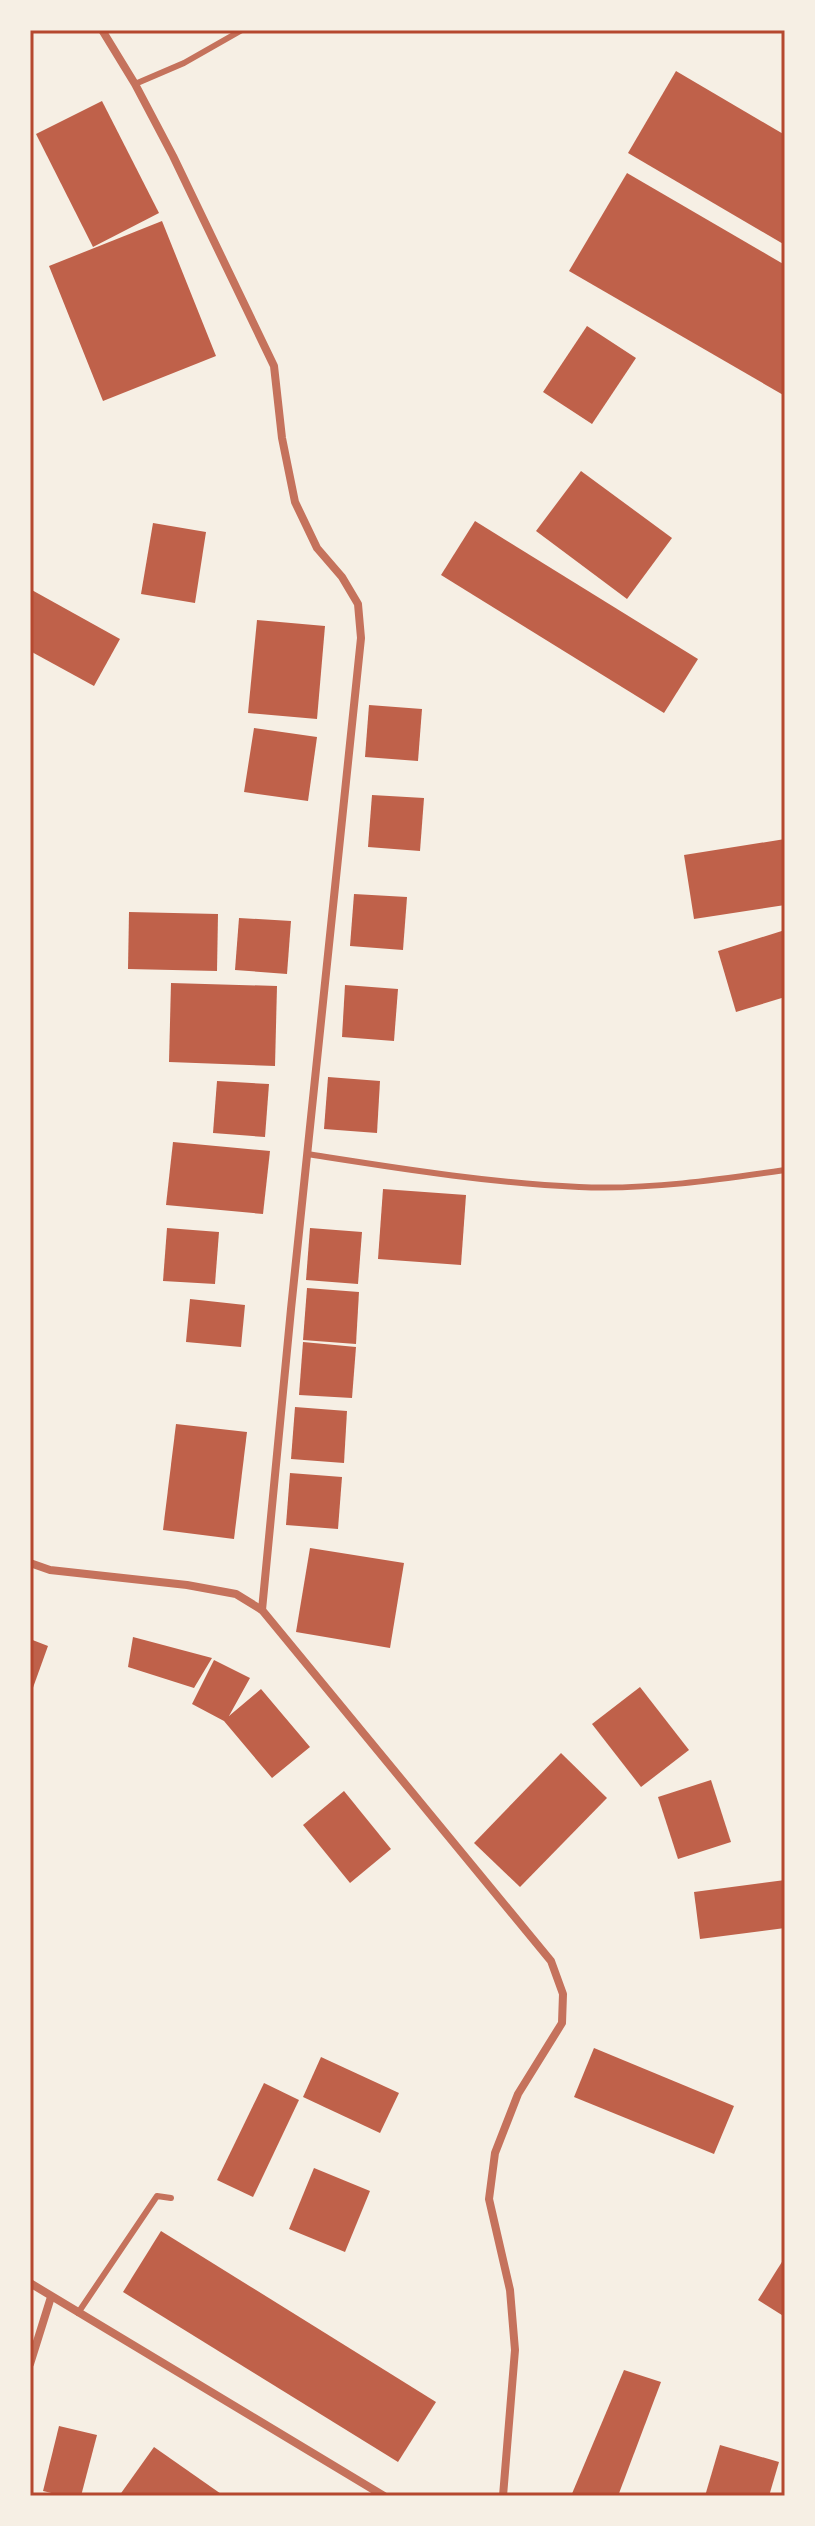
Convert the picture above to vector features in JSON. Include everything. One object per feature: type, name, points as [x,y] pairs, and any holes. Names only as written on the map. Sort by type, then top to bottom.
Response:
[{"type":"street","points":[[102,30],[173,156],[274,366],[282,438],[295,502],[317,548],[342,577],[358,604],[361,638],[262,1610]]},
{"type":"street","points":[[30,1563],[50,1570],[187,1585],[236,1594],[262,1610],[551,1961],[563,1994],[562,2023],[518,2094],[495,2153],[489,2199],[510,2290],[515,2350],[503,2496]]},
{"type":"street","points":[[30,2283],[384,2496]]},
{"type":"street","points":[[30,2364],[51,2297]]},
{"type":"lane","points":[[135,84],[184,63],[242,30]]},
{"type":"lane","points":[[307,1154],[427,1173],[580,1187],[683,1184],[785,1170]]},
{"type":"lane","points":[[78,2313],[157,2196],[171,2198]]},
{"type":"building","points":[[676,71],[785,135],[785,245],[628,153]]},
{"type":"building","points":[[102,101],[159,213],[93,247],[36,134]]},
{"type":"building","points":[[627,173],[785,265],[785,396],[569,271]]},
{"type":"building","points":[[162,221],[216,356],[103,401],[49,266]]},
{"type":"building","points":[[587,326],[636,358],[592,424],[543,392]]},
{"type":"building","points":[[581,471],[672,538],[627,599],[536,531]]},
{"type":"building","points":[[475,521],[698,659],[664,713],[441,575]]},
{"type":"building","points":[[153,523],[206,532],[195,603],[141,594]]},
{"type":"building","points":[[30,589],[120,639],[94,686],[30,651]]},
{"type":"building","points":[[257,620],[325,626],[317,719],[248,713]]},
{"type":"building","points":[[369,705],[422,709],[418,761],[365,757]]},
{"type":"building","points":[[254,728],[317,737],[308,801],[244,792]]},
{"type":"building","points":[[372,795],[424,798],[420,851],[368,847]]},
{"type":"building","points":[[785,839],[785,905],[694,919],[684,855]]},
{"type":"building","points":[[354,894],[407,897],[403,950],[350,946]]},
{"type":"building","points":[[129,912],[218,914],[217,971],[128,969]]},
{"type":"building","points":[[239,918],[291,921],[287,974],[235,970]]},
{"type":"building","points":[[785,930],[785,997],[736,1012],[718,951]]},
{"type":"building","points":[[171,983],[277,986],[275,1066],[169,1062]]},
{"type":"building","points":[[345,985],[398,989],[394,1041],[342,1037]]},
{"type":"building","points":[[328,1077],[380,1081],[377,1133],[324,1129]]},
{"type":"building","points":[[217,1081],[269,1084],[265,1137],[213,1133]]},
{"type":"building","points":[[173,1142],[270,1151],[263,1214],[166,1205]]},
{"type":"building","points":[[383,1189],[466,1195],[461,1265],[378,1259]]},
{"type":"building","points":[[167,1228],[219,1232],[215,1284],[163,1281]]},
{"type":"building","points":[[310,1228],[362,1232],[358,1284],[306,1280]]},
{"type":"building","points":[[307,1288],[359,1292],[356,1344],[303,1340]]},
{"type":"building","points":[[190,1299],[245,1305],[241,1347],[186,1342]]},
{"type":"building","points":[[303,1342],[356,1347],[352,1398],[299,1395]]},
{"type":"building","points":[[295,1407],[347,1411],[344,1463],[291,1459]]},
{"type":"building","points":[[176,1424],[247,1432],[234,1539],[163,1530]]},
{"type":"building","points":[[290,1473],[342,1477],[338,1529],[286,1525]]},
{"type":"building","points":[[310,1548],[404,1563],[390,1648],[296,1632]]},
{"type":"building","points":[[133,1637],[212,1658],[194,1688],[128,1667]]},
{"type":"building","points":[[30,1639],[48,1646],[30,1696]]},
{"type":"building","points":[[214,1660],[250,1678],[229,1716],[261,1689],[310,1747],[272,1778],[224,1721],[192,1704]]},
{"type":"building","points":[[640,1687],[689,1750],[641,1787],[592,1724]]},
{"type":"building","points":[[561,1753],[607,1798],[520,1887],[474,1843]]},
{"type":"building","points":[[711,1780],[731,1842],[678,1859],[658,1797]]},
{"type":"building","points":[[344,1791],[391,1849],[350,1883],[303,1825]]},
{"type":"building","points":[[785,1880],[785,1928],[700,1939],[694,1892]]},
{"type":"building","points":[[594,2048],[734,2106],[714,2154],[574,2097]]},
{"type":"building","points":[[321,2057],[399,2093],[380,2133],[303,2097]]},
{"type":"building","points":[[264,2083],[299,2100],[253,2197],[217,2180]]},
{"type":"building","points":[[314,2168],[370,2191],[345,2252],[289,2229]]},
{"type":"building","points":[[161,2231],[436,2402],[398,2462],[123,2292]]},
{"type":"building","points":[[785,2257],[785,2317],[758,2300]]},
{"type":"building","points":[[624,2370],[661,2382],[618,2496],[571,2496]]},
{"type":"building","points":[[59,2426],[97,2435],[81,2496],[43,2491]]},
{"type":"building","points":[[720,2445],[779,2462],[769,2496],[705,2496]]},
{"type":"building","points":[[154,2447],[224,2496],[119,2496]]}]
